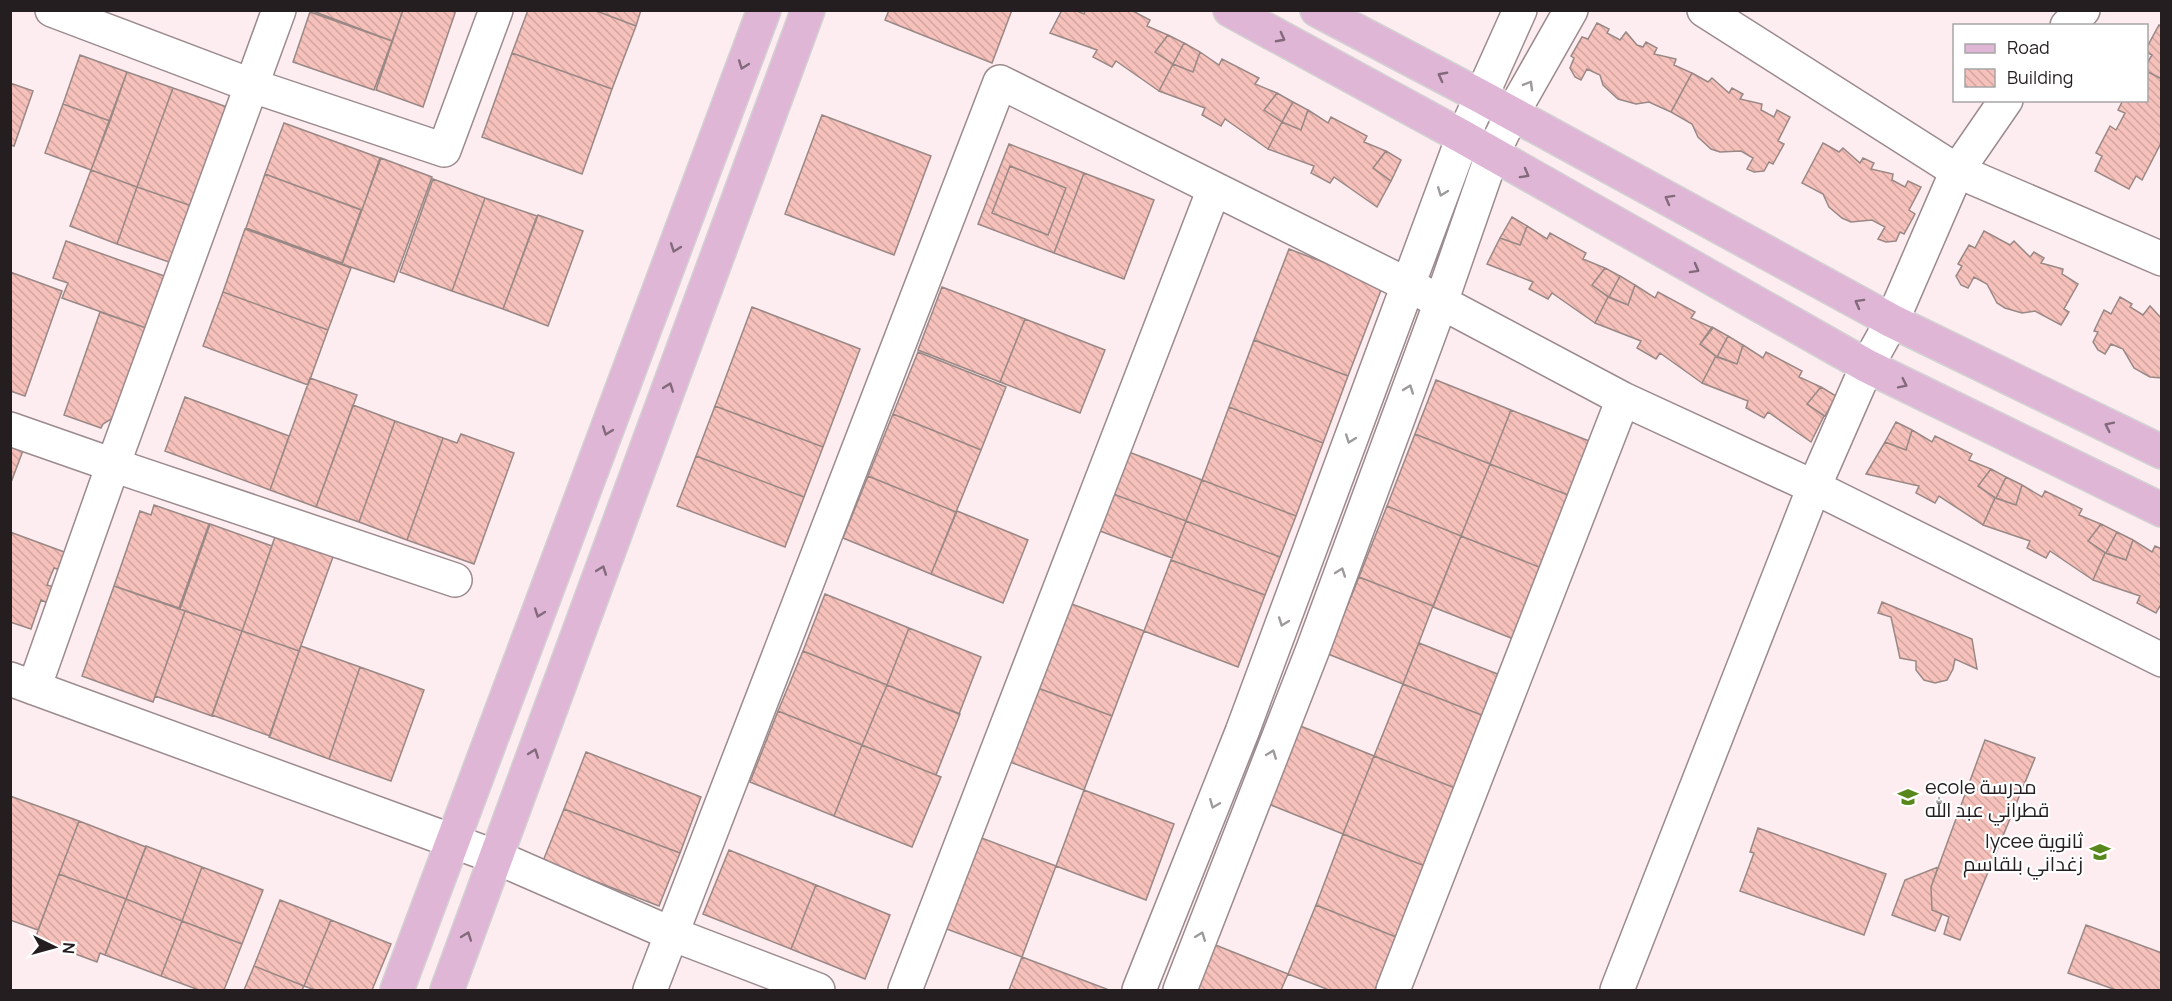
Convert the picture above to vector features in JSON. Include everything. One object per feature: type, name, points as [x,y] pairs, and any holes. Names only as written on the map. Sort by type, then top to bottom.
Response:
[{"type":"main road","points":[[397,990],[764,10]]},
{"type":"main road","points":[[447,990],[808,10]]},
{"type":"main road","points":[[1230,10],[1463,137],[1867,366],[2162,510]]},
{"type":"main road","points":[[1317,10],[1480,96],[1892,321],[2162,452]]},
{"type":"street","points":[[52,10],[253,86],[444,150],[496,10]]},
{"type":"street","points":[[279,10],[113,465],[22,683],[496,857],[672,934],[818,990]]},
{"type":"street","points":[[1138,990],[1242,732],[1463,137],[1520,10]]},
{"type":"street","points":[[1180,990],[1313,649],[1442,302],[1492,155],[1512,114],[1571,10]]},
{"type":"street","points":[[1704,10],[1958,171],[2159,250]]},
{"type":"street","points":[[2069,24],[2083,10]]},
{"type":"street","points":[[650,990],[1000,82],[1442,302],[1623,399],[1814,487],[2162,660]]},
{"type":"street","points":[[1617,990],[1814,487],[1867,366],[1892,321],[1958,171],[2005,102]]},
{"type":"street","points":[[905,990],[1214,189]]},
{"type":"street","points":[[1393,990],[1623,399]]},
{"type":"street","points":[[10,429],[455,580]]},
{"type":"building","points":[[310,10],[403,10],[392,41]]},
{"type":"building","points":[[403,10],[456,10],[423,107],[376,90]]},
{"type":"building","points":[[528,10],[594,10],[636,26],[612,89],[512,53]]},
{"type":"building","points":[[594,10],[641,10],[636,26]]},
{"type":"building","points":[[889,10],[1012,10],[992,63],[885,20]]},
{"type":"building","points":[[1062,10],[1075,10],[1084,14],[1085,10],[1131,10],[1150,20],[1147,26],[1168,35],[1155,52],[1173,64],[1159,91],[1116,61],[1112,67],[1093,57],[1097,50],[1050,33]]},
{"type":"building","points":[[310,12],[392,41],[374,90],[293,62]]},
{"type":"building","points":[[1597,23],[1609,29],[1607,33],[1620,40],[1626,32],[1637,45],[1643,47],[1646,42],[1657,48],[1654,54],[1676,59],[1674,65],[1692,73],[1671,112],[1649,102],[1636,104],[1618,99],[1603,85],[1600,75],[1587,69],[1581,80],[1575,77],[1570,68],[1574,58],[1571,56],[1582,37],[1588,39]]},
{"type":"building","points":[[2159,25],[2162,26],[2162,79],[2148,72],[2148,62],[2152,55],[2148,53],[2148,45]]},
{"type":"building","points":[[1168,35],[1184,43],[1173,64],[1155,52]]},
{"type":"building","points":[[1184,43],[1200,52],[1193,72],[1173,64]]},
{"type":"building","points":[[1200,52],[1219,65],[1222,59],[1259,78],[1255,84],[1277,93],[1264,110],[1282,122],[1268,149],[1225,119],[1221,126],[1202,115],[1205,108],[1159,91],[1173,64],[1193,72]]},
{"type":"building","points":[[512,53],[612,89],[582,174],[482,137]]},
{"type":"building","points":[[80,55],[127,72],[110,121],[63,104]]},
{"type":"building","points":[[127,72],[173,88],[137,187],[91,170]]},
{"type":"building","points":[[2148,72],[2162,79],[2162,141],[2142,180],[2136,176],[2129,189],[2095,171],[2102,156],[2096,153],[2110,126],[2116,130],[2125,113],[2118,110],[2122,102],[2148,102]]},
{"type":"building","points":[[1692,73],[1708,82],[1712,78],[1729,93],[1732,88],[1743,94],[1740,99],[1762,104],[1761,110],[1774,117],[1777,110],[1790,117],[1778,141],[1784,144],[1773,164],[1769,162],[1764,171],[1754,172],[1747,169],[1753,158],[1741,151],[1720,152],[1711,149],[1698,137],[1692,124],[1671,112]]},
{"type":"building","points":[[10,83],[33,91],[14,146],[10,145]]},
{"type":"building","points":[[173,88],[227,107],[192,206],[137,187]]},
{"type":"building","points":[[1277,93],[1293,102],[1282,122],[1264,110]]},
{"type":"building","points":[[1293,102],[1308,110],[1301,130],[1282,122]]},
{"type":"building","points":[[63,104],[110,121],[91,170],[45,153]]},
{"type":"building","points":[[1308,110],[1328,123],[1331,117],[1367,136],[1364,142],[1386,151],[1373,168],[1391,181],[1377,207],[1334,177],[1330,183],[1311,173],[1314,166],[1268,149],[1282,122],[1301,130]]},
{"type":"building","points":[[822,115],[931,156],[894,255],[785,214]]},
{"type":"building","points":[[284,123],[380,158],[362,210],[265,174]]},
{"type":"building","points":[[1823,143],[1839,152],[1843,148],[1860,163],[1863,158],[1874,163],[1871,169],[1893,174],[1892,180],[1905,187],[1908,181],[1921,187],[1909,210],[1915,214],[1904,234],[1900,232],[1896,241],[1886,242],[1878,239],[1885,227],[1872,220],[1851,222],[1842,218],[1829,207],[1823,194],[1802,183]]},
{"type":"building","points":[[1009,144],[1084,173],[1054,253],[978,224]]},
{"type":"building","points":[[1386,151],[1401,160],[1391,181],[1373,168]]},
{"type":"building","points":[[381,158],[432,177],[394,282],[342,264]]},
{"type":"building","points":[[1010,166],[1066,188],[1048,235],[992,213]]},
{"type":"building","points":[[91,170],[137,187],[117,244],[70,226]]},
{"type":"building","points":[[1084,173],[1154,200],[1124,279],[1054,253]]},
{"type":"building","points":[[265,174],[361,210],[342,263],[246,228]]},
{"type":"building","points":[[433,179],[485,198],[452,291],[400,272]]},
{"type":"building","points":[[137,187],[192,206],[172,263],[117,244]]},
{"type":"building","points":[[485,198],[537,216],[503,309],[452,291]]},
{"type":"building","points":[[538,215],[583,231],[548,326],[503,309]]},
{"type":"building","points":[[1512,217],[1527,226],[1520,245],[1500,238]]},
{"type":"building","points":[[1527,226],[1547,239],[1550,233],[1586,253],[1583,259],[1605,268],[1592,285],[1608,297],[1595,323],[1552,293],[1548,299],[1529,289],[1533,282],[1487,264],[1500,238],[1520,245]]},
{"type":"building","points":[[245,229],[351,268],[328,330],[223,292]]},
{"type":"building","points":[[1984,231],[2010,245],[2014,241],[2030,257],[2034,252],[2044,258],[2041,263],[2063,269],[2062,274],[2078,284],[2064,309],[2069,312],[2061,325],[2035,311],[2022,313],[2005,308],[1997,303],[1987,284],[1974,277],[1968,288],[1961,285],[1956,276],[1962,266],[1958,264],[1969,245],[1975,248]]},
{"type":"building","points":[[66,241],[167,277],[149,329],[62,298],[68,283],[53,278]]},
{"type":"building","points":[[1289,249],[1383,285],[1348,376],[1254,340]]},
{"type":"building","points":[[1605,268],[1620,276],[1609,297],[1592,285]]},
{"type":"building","points":[[10,272],[62,291],[25,396],[10,391]]},
{"type":"building","points":[[1620,276],[1635,285],[1628,305],[1609,297]]},
{"type":"building","points":[[1635,285],[1655,298],[1658,292],[1695,312],[1691,318],[1713,328],[1700,344],[1716,356],[1702,383],[1660,353],[1656,359],[1637,348],[1641,341],[1595,323],[1608,297],[1628,305]]},
{"type":"building","points":[[942,287],[1025,319],[1000,382],[918,350]]},
{"type":"building","points":[[223,292],[328,330],[308,385],[203,346]]},
{"type":"building","points":[[2120,297],[2132,304],[2130,307],[2143,315],[2150,306],[2162,319],[2162,378],[2150,377],[2134,368],[2123,349],[2111,344],[2105,354],[2098,350],[2093,342],[2098,332],[2094,331],[2104,310],[2111,314]]},
{"type":"building","points":[[752,307],[860,349],[823,447],[715,406]]},
{"type":"building","points":[[100,312],[149,329],[119,414],[103,424],[101,428],[64,415]]},
{"type":"building","points":[[1025,319],[1105,350],[1080,413],[1000,382]]},
{"type":"building","points":[[1712,327],[1728,336],[1717,357],[1700,344]]},
{"type":"building","points":[[1728,336],[1743,345],[1737,364],[1717,357]]},
{"type":"building","points":[[1254,340],[1348,376],[1323,443],[1229,407]]},
{"type":"building","points":[[1743,345],[1763,358],[1766,352],[1802,371],[1799,377],[1821,387],[1807,404],[1824,416],[1811,442],[1768,412],[1764,418],[1746,408],[1748,401],[1702,383],[1716,356],[1737,364]]},
{"type":"building","points":[[918,352],[1006,387],[981,450],[893,414]]},
{"type":"building","points":[[310,378],[357,395],[316,507],[270,490]]},
{"type":"building","points":[[1436,380],[1511,410],[1490,464],[1415,434]]},
{"type":"building","points":[[1821,387],[1836,396],[1825,416],[1807,404]]},
{"type":"building","points":[[185,397],[289,436],[270,490],[165,451]]},
{"type":"building","points":[[353,405],[395,421],[359,522],[316,507]]},
{"type":"building","points":[[715,406],[823,447],[804,497],[696,456]]},
{"type":"building","points":[[1229,407],[1323,443],[1296,516],[1202,480]]},
{"type":"building","points":[[1511,410],[1594,443],[1573,497],[1490,464]]},
{"type":"building","points":[[893,414],[981,450],[956,512],[868,476]]},
{"type":"building","points":[[395,421],[443,438],[407,540],[359,522]]},
{"type":"building","points":[[1896,422],[1912,430],[1906,450],[1885,442]]},
{"type":"building","points":[[1912,430],[1932,442],[1935,436],[1972,454],[1969,460],[1991,469],[1978,486],[1995,498],[1983,525],[1939,496],[1935,503],[1916,493],[1919,486],[1866,474],[1885,442],[1906,450]]},
{"type":"building","points":[[461,434],[514,453],[474,564],[407,540],[443,438],[457,443]]},
{"type":"building","points":[[1415,434],[1490,464],[1461,536],[1387,506]]},
{"type":"building","points":[[10,443],[24,448],[10,485]]},
{"type":"building","points":[[1121,449],[1202,480],[1186,521],[1105,491]]},
{"type":"building","points":[[696,456],[804,497],[785,547],[677,506]]},
{"type":"building","points":[[1490,464],[1573,497],[1544,569],[1461,536]]},
{"type":"building","points":[[1991,469],[2006,477],[1996,498],[1978,486]]},
{"type":"building","points":[[868,476],[956,512],[931,574],[843,538]]},
{"type":"building","points":[[2006,477],[2022,485],[2016,505],[1996,498]]},
{"type":"building","points":[[1202,480],[1296,516],[1280,557],[1186,521]]},
{"type":"building","points":[[2022,485],[2042,497],[2045,491],[2082,509],[2079,515],[2101,524],[2088,541],[2105,553],[2093,580],[2050,551],[2046,558],[2027,548],[2030,541],[1983,525],[1995,498],[2016,505]]},
{"type":"building","points":[[1105,491],[1186,521],[1172,558],[1092,528]]},
{"type":"building","points":[[154,505],[209,524],[179,608],[114,586],[140,511],[151,515]]},
{"type":"building","points":[[1387,506],[1461,536],[1433,606],[1359,577]]},
{"type":"building","points":[[957,511],[1028,540],[1003,603],[931,574]]},
{"type":"building","points":[[1186,521],[1280,557],[1265,595],[1171,560]]},
{"type":"building","points":[[210,524],[272,546],[242,631],[180,609]]},
{"type":"building","points":[[2101,524],[2117,532],[2106,553],[2088,541]]},
{"type":"building","points":[[10,532],[67,553],[60,570],[54,568],[47,585],[54,587],[48,603],[41,600],[31,629],[10,622]]},
{"type":"building","points":[[2117,532],[2133,540],[2126,560],[2106,553]]},
{"type":"building","points":[[276,534],[334,554],[299,651],[242,631]]},
{"type":"building","points":[[1461,536],[1544,569],[1516,640],[1433,607]]},
{"type":"building","points":[[2133,540],[2152,552],[2155,546],[2162,549],[2162,607],[2160,606],[2156,613],[2137,603],[2140,596],[2093,580],[2105,553],[2126,560]]},
{"type":"building","points":[[1171,560],[1265,595],[1238,667],[1144,631]]},
{"type":"building","points":[[1359,577],[1433,606],[1403,684],[1328,654]]},
{"type":"building","points":[[114,586],[185,611],[153,702],[82,676]]},
{"type":"building","points":[[825,594],[909,628],[887,685],[803,651]]},
{"type":"building","points":[[1061,600],[1144,631],[1112,716],[1030,685]]},
{"type":"building","points":[[1882,602],[1972,639],[1977,669],[1955,659],[1947,680],[1935,683],[1924,680],[1916,670],[1916,661],[1900,658],[1891,617],[1878,613]]},
{"type":"building","points":[[185,611],[242,631],[212,716],[155,696]]},
{"type":"building","points":[[909,628],[981,657],[959,714],[887,685]]},
{"type":"building","points":[[242,631],[299,651],[270,736],[212,715]]},
{"type":"building","points":[[1419,643],[1500,675],[1484,716],[1403,684]]},
{"type":"building","points":[[301,646],[360,667],[329,759],[269,737]]},
{"type":"building","points":[[803,651],[887,685],[862,745],[778,711]]},
{"type":"building","points":[[360,667],[424,690],[391,781],[329,759]]},
{"type":"building","points":[[1403,684],[1484,716],[1455,788],[1374,756]]},
{"type":"building","points":[[887,685],[960,714],[936,775],[862,745]]},
{"type":"building","points":[[1030,685],[1112,716],[1084,790],[1002,759]]},
{"type":"building","points":[[778,711],[862,745],[834,816],[750,782]]},
{"type":"building","points":[[1298,725],[1374,756],[1343,834],[1266,803]]},
{"type":"building","points":[[1985,740],[2035,758],[1960,940],[1944,934],[1949,917],[1932,910],[1931,887]]},
{"type":"building","points":[[862,745],[941,777],[912,847],[834,816]]},
{"type":"building","points":[[586,752],[701,797],[680,853],[564,809]]},
{"type":"building","points":[[1374,756],[1455,788],[1425,866],[1343,834]]},
{"type":"building","points":[[1084,790],[1174,824],[1146,900],[1056,866]]},
{"type":"building","points":[[10,796],[79,821],[38,930],[10,920]]},
{"type":"building","points":[[564,809],[680,853],[659,906],[543,861]]},
{"type":"building","points":[[79,821],[146,847],[126,899],[59,874]]},
{"type":"building","points":[[1758,828],[1886,874],[1864,935],[1740,891],[1754,853],[1750,852]]},
{"type":"building","points":[[971,834],[1056,866],[1022,957],[936,925]]},
{"type":"building","points":[[1343,834],[1425,866],[1396,937],[1316,905]]},
{"type":"building","points":[[146,846],[202,867],[182,921],[126,899]]},
{"type":"building","points":[[729,850],[816,885],[791,949],[703,914]]},
{"type":"building","points":[[202,867],[263,890],[242,944],[182,921]]},
{"type":"building","points":[[1938,867],[1931,887],[1932,910],[1942,914],[1935,931],[1892,915],[1905,880]]},
{"type":"building","points":[[59,874],[126,899],[105,955],[100,953],[97,962],[35,939]]},
{"type":"building","points":[[816,885],[890,915],[865,979],[791,949]]},
{"type":"building","points":[[126,899],[182,921],[161,976],[105,955]]},
{"type":"building","points":[[280,900],[331,920],[304,986],[254,966]]},
{"type":"building","points":[[1316,905],[1396,937],[1375,990],[1329,990],[1288,974]]},
{"type":"building","points":[[331,920],[391,944],[372,990],[315,990],[304,986]]},
{"type":"building","points":[[182,921],[242,944],[224,990],[199,990],[161,976]]},
{"type":"building","points":[[2086,925],[2162,953],[2162,990],[2116,990],[2068,973]]},
{"type":"building","points":[[1208,942],[1288,974],[1281,990],[1188,990]]},
{"type":"building","points":[[1022,957],[1109,990],[1009,990]]},
{"type":"building","points":[[254,966],[304,986],[302,990],[244,990]]},
{"type":"place","name":"ecole مدرسة قطراني عبد الله","points":[[1908,797]]},
{"type":"place","name":"lycee ثانوية زغداني بلقاسم","points":[[2100,852]]}]
